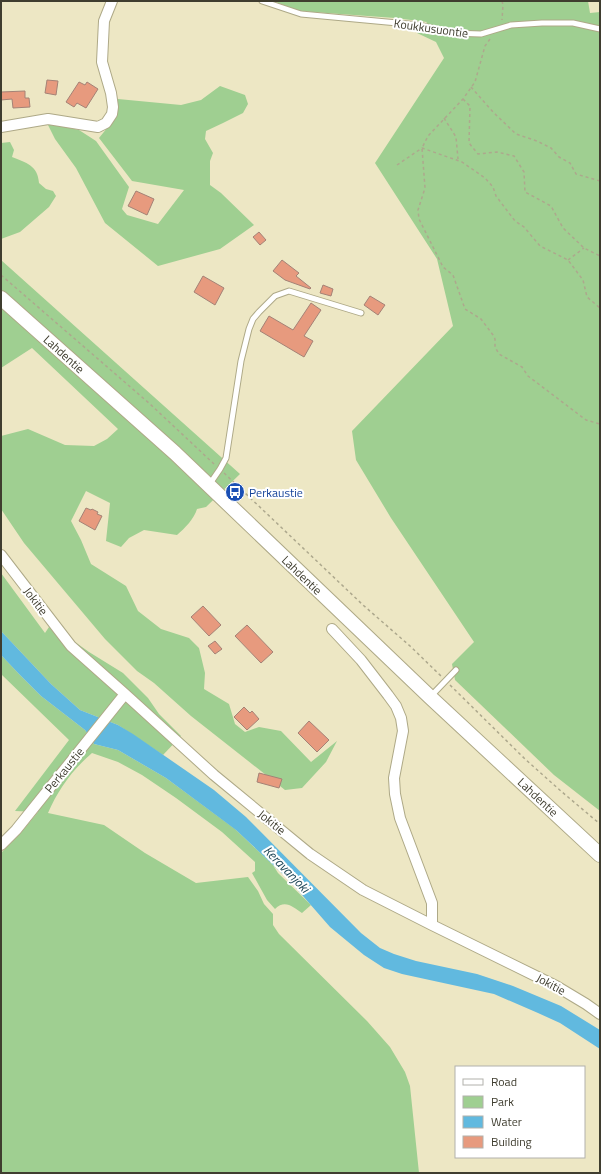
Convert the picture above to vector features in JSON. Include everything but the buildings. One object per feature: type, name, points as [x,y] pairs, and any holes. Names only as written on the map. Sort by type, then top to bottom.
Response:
[{"type":"main road","name":"Lahdentie","points":[[1,298],[175,453],[430,697],[600,854]]},
{"type":"street","points":[[1,127],[48,119],[98,127],[106,123],[112,114],[113,107],[111,93],[102,62],[104,21],[112,1]]},
{"type":"street","name":"Jokitie","points":[[1,555],[71,646],[214,775],[310,854],[363,890],[556,986],[600,1014]]},
{"type":"street","points":[[332,629],[361,660],[396,706],[401,718],[403,731],[394,778],[394,794],[400,818],[432,903],[432,925]]},
{"type":"street","name":"Perkaustie","points":[[1,845],[16,830],[125,694]]},
{"type":"lane","name":"Koukkusuontie","points":[[262,1],[300,14],[419,25],[451,33],[481,34],[511,25],[542,23],[573,24],[600,29]]},
{"type":"lane","points":[[208,486],[226,458],[241,361],[248,330],[253,319],[259,312],[275,296],[289,291],[361,313]]},
{"type":"lane","points":[[430,697],[456,670]]},
{"type":"path","points":[[501,28],[502,1]]},
{"type":"path","points":[[397,165],[422,148],[428,136],[463,99],[475,82],[485,46],[495,30]]},
{"type":"path","points":[[471,87],[493,112],[516,134],[537,141],[551,148],[559,157],[570,163],[576,174],[600,181]]},
{"type":"path","points":[[463,99],[470,106],[469,143],[478,154],[497,152],[514,156],[524,172],[525,192],[551,206],[563,228],[584,248],[600,256]]},
{"type":"path","points":[[444,118],[456,137],[458,160]]},
{"type":"path","points":[[422,148],[458,160],[485,178],[493,187],[496,196],[515,221],[524,227],[540,246],[568,260],[583,280],[587,297],[600,308]]},
{"type":"path","points":[[422,148],[425,188],[418,210],[419,219],[443,267],[453,275],[466,309],[481,319],[493,335],[495,339],[495,347],[499,354],[522,367],[528,376],[586,420],[600,424]]},
{"type":"path","points":[[568,260],[584,248]]},
{"type":"path","name":"Lahdentie","points":[[1,275],[150,404],[363,606],[410,646],[525,759],[600,824]]},
{"type":"green space","points":[[273,1],[588,1],[590,13],[600,12],[600,811],[554,775],[455,680],[452,664],[474,642],[391,518],[356,460],[352,431],[453,326],[437,259],[375,163],[444,58],[436,42],[417,33],[427,22],[395,18],[299,11]]},
{"type":"green space","points":[[220,86],[245,95],[248,104],[243,113],[206,131],[205,139],[213,153],[210,161],[210,185],[221,193],[254,225],[220,249],[158,266],[105,223],[76,168],[55,139],[47,123],[79,130],[96,141],[129,187],[122,209],[127,215],[158,224],[184,190],[132,181],[99,138],[116,117],[118,99],[181,105],[201,100]]},
{"type":"green space","points":[[10,142],[14,150],[12,157],[34,168],[39,183],[46,189],[53,191],[56,196],[49,207],[20,232],[1,239],[1,143]]},
{"type":"green space","points":[[1,260],[240,474],[206,507],[197,509],[191,520],[177,535],[144,530],[129,538],[121,547],[106,541],[110,503],[86,491],[71,521],[91,564],[126,586],[138,611],[161,629],[189,638],[199,648],[205,673],[204,689],[229,704],[235,724],[245,732],[259,727],[281,731],[311,762],[337,741],[326,762],[302,788],[285,790],[191,716],[154,683],[137,671],[105,639],[24,543],[1,509],[1,436],[28,429],[65,445],[94,446],[107,439],[118,429],[32,348],[1,368]]},
{"type":"green space","points":[[1,573],[45,633],[55,618],[75,642],[123,673],[148,698],[159,714],[181,736],[163,755],[118,725],[80,710],[51,684],[1,631]]},
{"type":"green space","points":[[1,655],[41,696],[85,730],[94,744],[118,750],[166,778],[235,829],[273,865],[278,873],[311,905],[302,913],[286,904],[275,909],[267,900],[252,873],[255,871],[255,862],[222,832],[176,798],[142,775],[118,762],[92,753],[78,766],[66,781],[56,796],[48,813],[104,825],[145,853],[196,883],[248,877],[258,891],[264,904],[273,914],[273,925],[279,934],[367,1021],[390,1047],[405,1072],[410,1086],[419,1173],[1,1173],[1,853],[19,835],[38,812],[15,811],[69,740],[1,674]]},
{"type":"water","name":"Keravanjoki","points":[[1,631],[51,684],[80,710],[118,725],[214,790],[246,817],[361,933],[380,948],[416,961],[477,974],[513,986],[561,1006],[600,1030],[600,1049],[560,1023],[494,994],[402,974],[384,968],[364,955],[330,927],[289,880],[236,830],[166,778],[118,750],[94,744],[85,730],[41,696],[1,655]]},
{"type":"place","name":"Perkaustie","points":[[235,492]]}]
